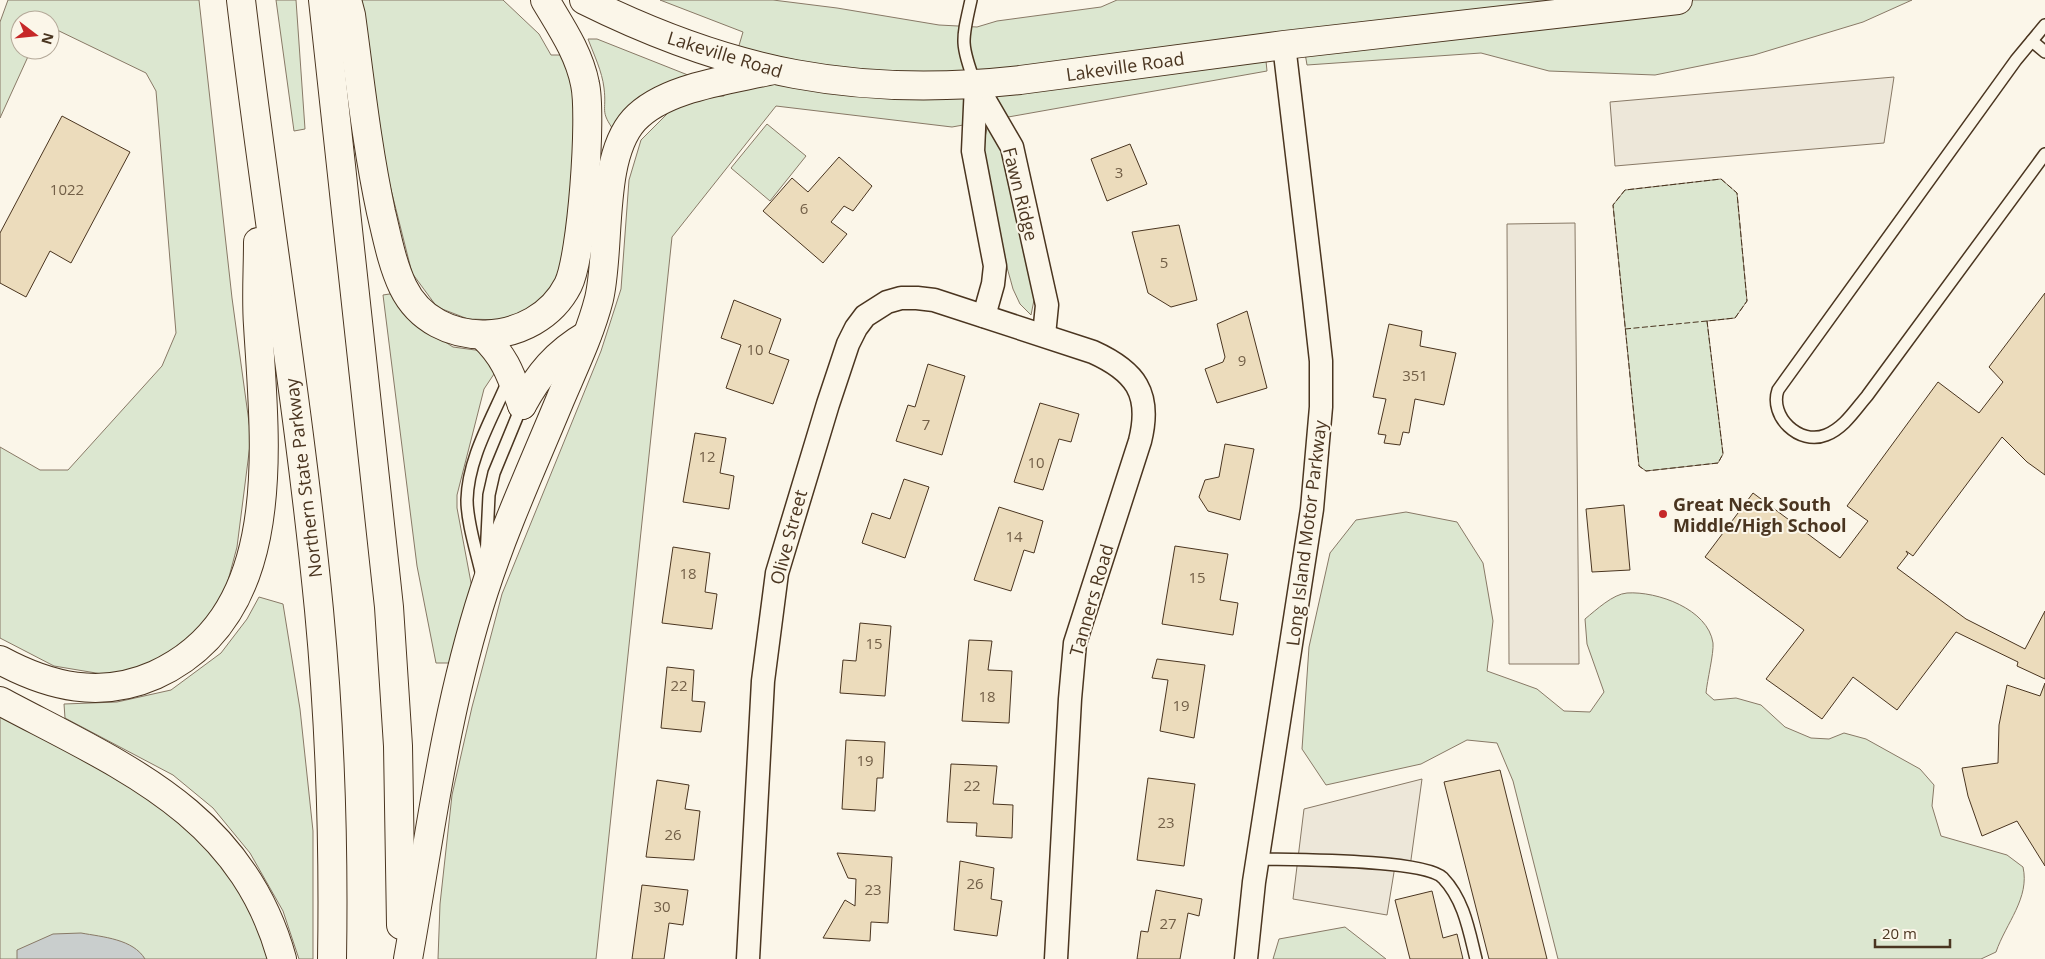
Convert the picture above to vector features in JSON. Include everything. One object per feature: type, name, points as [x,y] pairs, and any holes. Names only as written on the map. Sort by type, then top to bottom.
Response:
[{"type":"main road","name":"Northern State Parkway","points":[[241,0],[259,146],[291,374],[319,612],[330,774],[332,959]]},
{"type":"main road","points":[[324,0],[389,607],[398,746],[401,837],[400,959]]},
{"type":"main road","points":[[346,0],[351,15],[376,187],[390,249],[403,287],[411,300],[431,319],[457,332],[483,336],[527,326],[552,308],[568,286],[576,260],[587,138],[586,85],[576,54],[545,0]]},
{"type":"main road","name":"Lakeville Road","points":[[584,0],[683,43],[727,58],[773,70],[834,82],[926,87],[976,85],[1284,45],[1678,0]]},
{"type":"main road","points":[[408,959],[449,723],[462,664],[484,590],[513,511],[587,335],[602,282],[615,159],[628,128],[646,109],[669,97],[773,70]]},
{"type":"main road","points":[[0,660],[30,676],[58,685],[96,689],[125,686],[168,669],[193,652],[216,628],[234,601],[254,550],[261,485],[262,392],[258,323],[259,146]]},
{"type":"main road","points":[[522,405],[539,375],[558,354],[587,335]]},
{"type":"main road","points":[[483,336],[501,354],[522,405]]},
{"type":"main road","points":[[0,701],[146,781],[192,814],[212,832],[246,874],[268,917],[282,959]]},
{"type":"street","name":"Long Island Motor Parkway","points":[[1246,959],[1258,859],[1312,509],[1321,407],[1321,361],[1284,45]]},
{"type":"street","name":"Fawn Ridge","points":[[976,85],[973,151],[995,266],[993,284],[984,316]]},
{"type":"street","name":"Fawn Ridge","points":[[976,85],[1012,147],[1047,305],[1044,335]]},
{"type":"street","name":"Olive Street","points":[[748,959],[763,681],[772,602],[783,546],[848,344],[865,316],[887,302],[901,298],[934,300],[1044,335]]},
{"type":"street","name":"Tanners Road","points":[[1044,335],[1093,352],[1117,364],[1136,385],[1144,411],[1140,441],[1075,643],[1070,692],[1056,959]]},
{"type":"lane","points":[[971,0],[963,52],[976,85]]},
{"type":"lane","points":[[2045,25],[1778,390],[1774,400],[1776,409],[1786,424],[1804,436],[1814,438],[1824,436],[1846,421],[1867,396],[2045,154]]},
{"type":"lane","points":[[2032,41],[2045,52]]},
{"type":"lane","points":[[484,590],[467,503],[468,485],[479,449],[511,375]]},
{"type":"lane","points":[[484,590],[489,495],[501,453],[522,405]]},
{"type":"lane","points":[[1258,859],[1360,863],[1419,868],[1433,872],[1443,878],[1464,910],[1476,959]]},
{"type":"green space","points":[[8,0],[199,0],[232,298],[251,437],[237,547],[222,603],[175,653],[114,676],[54,666],[0,638],[0,447],[40,470],[68,470],[162,366],[176,333],[156,91],[146,73],[60,31],[60,10],[10,10],[10,60],[26,60],[0,118],[0,22]]},
{"type":"green space","points":[[276,0],[296,0],[305,129],[294,131]]},
{"type":"green space","points":[[361,0],[503,0],[539,34],[551,55],[566,55],[578,110],[566,262],[558,286],[535,310],[503,320],[468,319],[437,307],[412,273],[376,130]]},
{"type":"green space","points":[[660,0],[773,0],[837,8],[939,25],[977,27],[997,21],[1101,7],[1117,0],[1912,0],[1863,22],[1754,55],[1655,75],[1549,71],[1481,53],[1307,65],[1304,47],[1265,51],[1267,71],[952,127],[776,106],[672,237],[596,959],[438,959],[440,904],[452,795],[472,707],[502,594],[601,351],[621,289],[629,180],[641,140],[670,111],[697,97],[724,96],[743,32]]},
{"type":"green space","points":[[588,39],[597,39],[698,79],[615,132],[605,115],[603,82],[598,63]]},
{"type":"green space","points":[[767,124],[806,156],[770,201],[731,168]]},
{"type":"green space","points":[[987,128],[997,138],[1006,157],[1035,295],[1031,315],[1020,304],[1013,289],[997,230],[987,185],[985,144]]},
{"type":"green space","points":[[1721,179],[1737,193],[1747,301],[1735,318],[1707,321],[1723,454],[1718,463],[1646,471],[1639,466],[1613,205],[1625,190]]},
{"type":"green space","points":[[396,293],[428,331],[453,347],[490,352],[497,361],[494,374],[484,389],[457,495],[457,508],[472,588],[469,608],[449,663],[436,663],[417,566],[383,295]]},
{"type":"green space","points":[[1406,512],[1457,522],[1483,563],[1493,621],[1487,671],[1537,689],[1564,711],[1590,712],[1604,692],[1587,644],[1585,619],[1616,596],[1627,593],[1652,595],[1679,604],[1692,612],[1709,631],[1713,648],[1706,693],[1714,700],[1736,698],[1761,705],[1785,727],[1811,738],[1829,739],[1844,733],[1866,739],[1920,769],[1934,785],[1932,806],[1941,836],[2007,855],[2023,867],[2023,889],[2020,900],[1996,952],[1981,959],[1558,959],[1513,781],[1497,743],[1467,740],[1421,764],[1326,785],[1302,749],[1309,647],[1330,553],[1356,520]]},
{"type":"green space","points":[[259,597],[283,604],[300,709],[313,831],[313,959],[299,959],[283,911],[250,853],[213,808],[173,775],[65,718],[64,704],[117,702],[171,690],[221,653],[247,619]]},
{"type":"green space","points":[[0,715],[148,794],[220,857],[265,931],[271,959],[0,959]]},
{"type":"green space","points":[[1345,927],[1386,959],[1273,959],[1279,939]]},
{"type":"shaded area","points":[[1894,77],[1884,143],[1615,166],[1610,102]]},
{"type":"shaded area","points":[[1575,223],[1579,664],[1509,664],[1507,224]]},
{"type":"shaded area","points":[[1422,779],[1410,867],[1395,866],[1387,915],[1293,899],[1304,809]]},
{"type":"shaded area","points":[[81,933],[125,943],[140,952],[145,959],[17,959],[17,950],[53,934]]},
{"type":"building","points":[[62,116],[130,152],[71,263],[50,251],[26,297],[0,283],[0,233]]},
{"type":"building","points":[[1130,144],[1147,184],[1107,201],[1091,159]]},
{"type":"building","points":[[839,157],[872,186],[853,211],[844,206],[831,222],[847,234],[823,263],[763,211],[792,178],[808,192]]},
{"type":"building","points":[[1179,225],[1197,300],[1171,307],[1148,293],[1132,232]]},
{"type":"building","points":[[2045,293],[2045,475],[2027,462],[2002,437],[1913,556],[1906,551],[1908,554],[1897,568],[1966,619],[2025,649],[2045,611],[2045,679],[2017,666],[2018,662],[1956,632],[1897,710],[1853,677],[1822,719],[1766,679],[1804,630],[1705,557],[1753,493],[1840,558],[1868,521],[1847,506],[1938,382],[1979,413],[2003,382],[1989,367]]},
{"type":"building","points":[[734,300],[781,319],[769,353],[789,360],[773,404],[726,388],[741,345],[721,338]]},
{"type":"building","points":[[1247,311],[1267,388],[1217,403],[1205,369],[1223,362],[1225,357],[1217,324]]},
{"type":"building","points":[[1389,324],[1422,331],[1420,346],[1456,353],[1444,405],[1415,399],[1409,433],[1403,432],[1400,445],[1384,443],[1386,435],[1378,434],[1386,399],[1373,397]]},
{"type":"building","points":[[928,364],[965,376],[942,455],[896,441],[908,405],[915,407]]},
{"type":"building","points":[[1040,403],[1079,414],[1071,442],[1059,439],[1043,490],[1014,482]]},
{"type":"building","points":[[695,433],[726,438],[720,473],[734,476],[729,509],[683,502]]},
{"type":"building","points":[[1225,444],[1254,449],[1240,520],[1208,511],[1199,497],[1205,480],[1219,477]]},
{"type":"building","points":[[904,479],[929,487],[905,558],[862,543],[872,513],[890,519]]},
{"type":"building","points":[[1624,505],[1630,570],[1592,572],[1586,509]]},
{"type":"building","points":[[999,507],[1043,521],[1034,553],[1024,550],[1011,591],[974,580]]},
{"type":"building","points":[[1175,546],[1228,554],[1220,600],[1238,603],[1233,635],[1162,624]]},
{"type":"building","points":[[673,547],[710,553],[705,592],[717,594],[712,629],[662,623]]},
{"type":"building","points":[[860,623],[891,626],[885,696],[840,693],[843,660],[856,661]]},
{"type":"building","points":[[969,640],[992,641],[988,670],[1012,671],[1009,723],[962,721]]},
{"type":"building","points":[[1157,659],[1205,665],[1194,738],[1160,731],[1168,680],[1152,678]]},
{"type":"building","points":[[667,667],[694,670],[692,701],[705,702],[701,732],[661,728]]},
{"type":"building","points":[[2045,683],[2045,866],[2017,821],[1982,836],[1968,796],[1962,768],[1998,763],[1999,725],[2007,685],[2040,696]]},
{"type":"building","points":[[846,740],[885,742],[883,778],[877,778],[875,811],[842,809]]},
{"type":"building","points":[[951,764],[997,766],[993,804],[1013,805],[1012,838],[976,836],[977,823],[947,822]]},
{"type":"building","points":[[1500,770],[1547,959],[1489,959],[1444,782]]},
{"type":"building","points":[[1148,778],[1195,784],[1184,866],[1137,860]]},
{"type":"building","points":[[657,780],[689,785],[685,809],[700,811],[694,860],[646,857]]},
{"type":"building","points":[[837,853],[892,857],[888,923],[871,922],[870,941],[823,938],[845,900],[855,906],[856,879],[848,878]]},
{"type":"building","points":[[960,861],[994,868],[991,899],[1002,901],[997,936],[954,930]]},
{"type":"building","points":[[642,885],[688,890],[683,925],[669,923],[664,959],[632,959]]},
{"type":"building","points":[[1156,890],[1202,899],[1199,916],[1188,913],[1180,959],[1137,959],[1141,931],[1148,932]]},
{"type":"building","points":[[1432,891],[1443,938],[1457,934],[1463,959],[1410,959],[1395,900]]},
{"type":"fence","points":[[1721,179],[1737,193],[1747,301],[1735,318],[1707,321],[1723,454],[1718,463],[1646,471],[1639,466],[1613,205],[1625,190],[1721,179]]},
{"type":"fence","points":[[1625,329],[1707,321]]},
{"type":"place","name":"Great Neck South Middle/High School","points":[[1663,514]]}]
